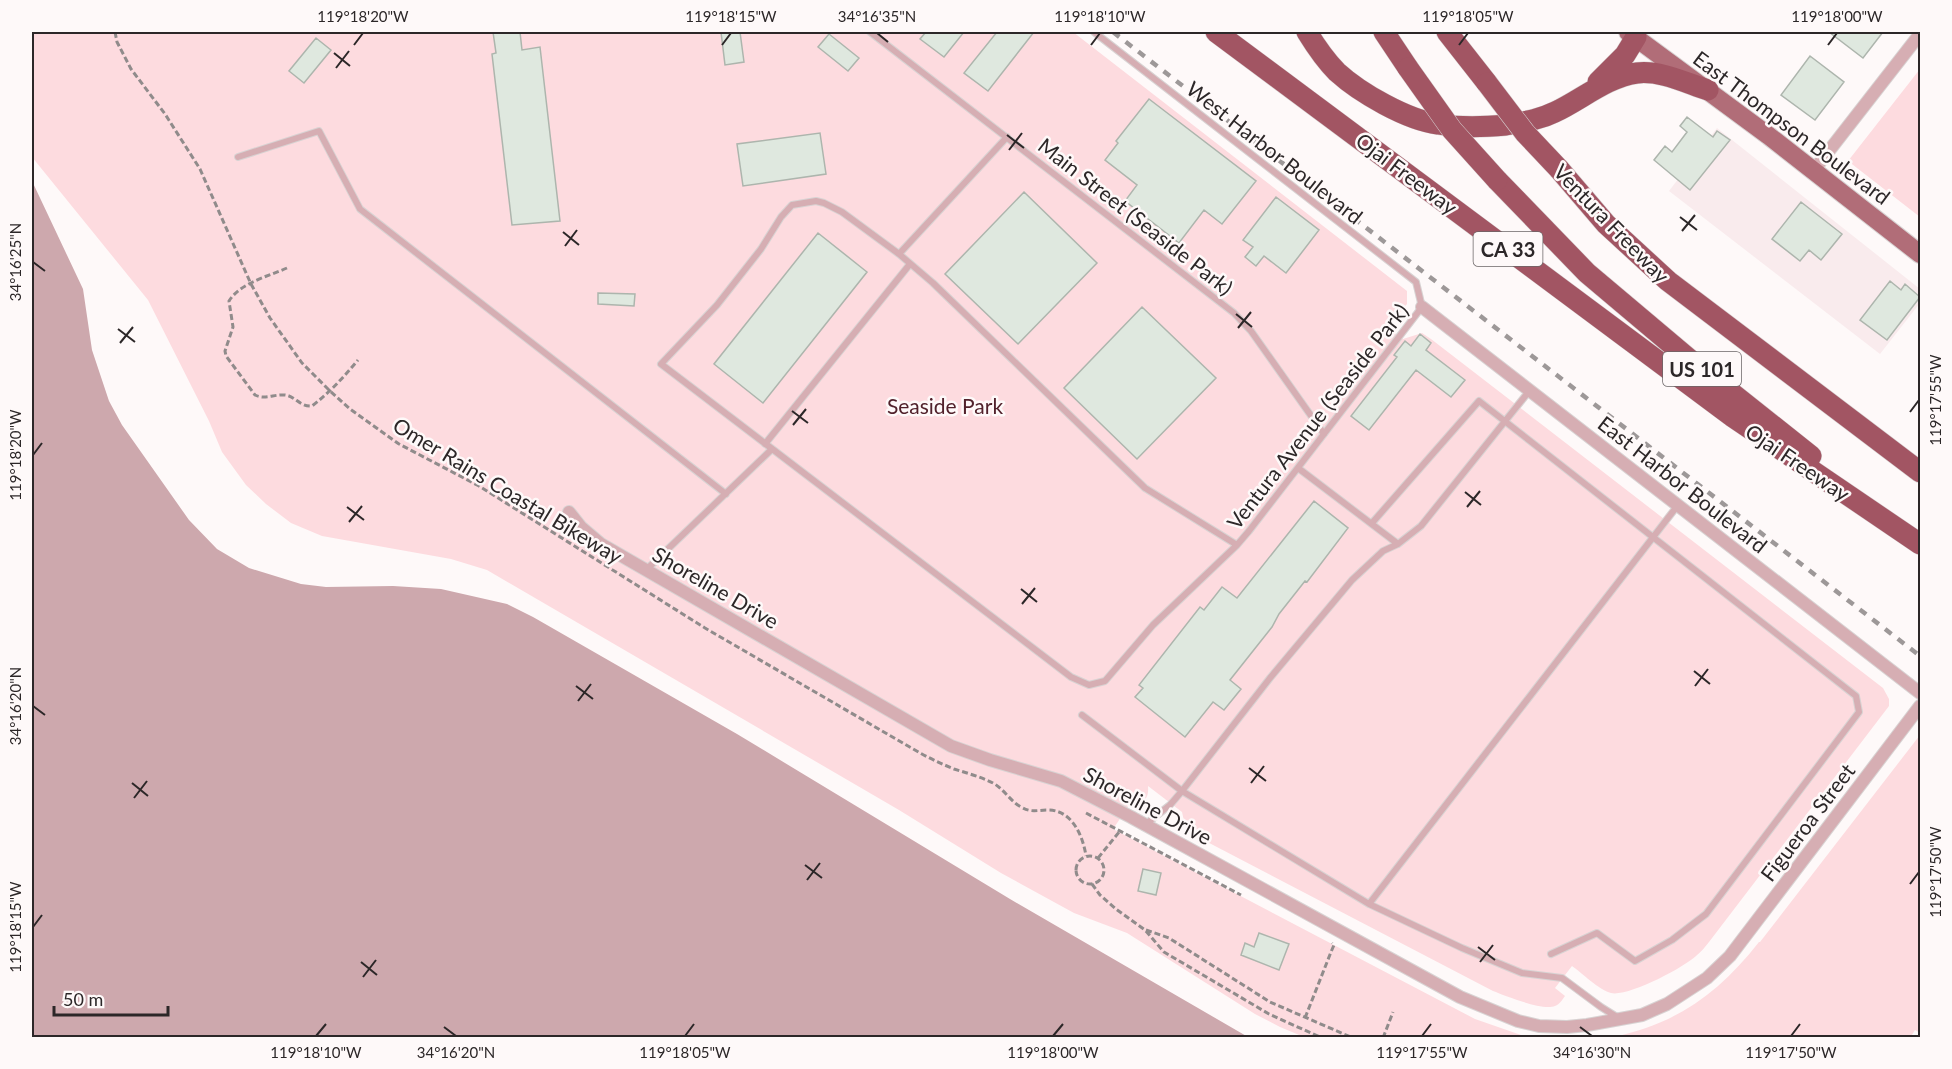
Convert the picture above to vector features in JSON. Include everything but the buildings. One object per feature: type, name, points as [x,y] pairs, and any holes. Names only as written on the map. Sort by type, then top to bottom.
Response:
[{"type":"highway","name":"Ojai Freeway","points":[[1216,32],[1732,417],[1920,543]]},
{"type":"highway","points":[[1307,32],[1337,72],[1374,98],[1406,115],[1437,124],[1484,128],[1531,121],[1556,112],[1590,91],[1626,75],[1656,74],[1708,90]]},
{"type":"highway","name":"US 101","points":[[1384,32],[1452,130],[1587,273],[1689,359],[1920,543]]},
{"type":"highway","name":"Ventura Freeway","points":[[1447,32],[1525,133],[1606,224],[1668,281],[1920,472]]},
{"type":"highway","points":[[1590,91],[1625,55],[1632,34]]},
{"type":"main road","name":"East Thompson Boulevard","points":[[1632,34],[1814,170],[1920,254]]},
{"type":"street","points":[[1814,170],[1920,34]]},
{"type":"street","name":"East Harbor Boulevard","points":[[1422,307],[1920,693]]},
{"type":"street","name":"Shoreline Drive","points":[[569,512],[590,536],[951,746],[1061,781],[1460,997],[1500,1014],[1518,1021],[1546,1027],[1568,1027],[1642,1015],[1667,1004],[1707,978],[1724,962]]},
{"type":"street","name":"Figueroa Street","points":[[1724,962],[1920,706]]},
{"type":"lane","name":"Main Street (Seaside Park)","points":[[870,32],[1234,313],[1251,331],[1324,434]]},
{"type":"lane","name":"West Harbor Boulevard","points":[[1094,32],[1416,282],[1422,307]]},
{"type":"lane","points":[[238,157],[319,131],[360,208],[726,494]]},
{"type":"lane","points":[[899,254],[1007,137]]},
{"type":"lane","points":[[646,570],[772,450],[661,364],[717,305],[792,205],[816,201],[842,212],[899,254],[933,283],[1145,488],[1237,545]]},
{"type":"lane","points":[[765,444],[910,264]]},
{"type":"lane","name":"Ventura Avenue (Seaside Park)","points":[[772,450],[1071,677],[1089,685],[1105,681],[1153,625],[1237,545],[1422,307]]},
{"type":"lane","points":[[1146,825],[1170,805],[1182,791],[1270,678],[1352,580],[1383,551],[1398,544],[1421,526],[1530,390]]},
{"type":"lane","points":[[1372,524],[1479,401],[1856,696],[1859,712],[1706,914],[1672,940],[1635,961],[1596,933],[1551,954]]},
{"type":"lane","points":[[1298,468],[1398,544]]},
{"type":"lane","points":[[1369,904],[1678,505]]},
{"type":"lane","points":[[1082,715],[1182,791],[1369,904],[1462,948],[1522,972],[1562,978],[1620,1019]]},
{"type":"path","name":"Omer Rains Coastal Bikeway","points":[[115,32],[117,42],[131,69],[165,114],[200,169],[250,284],[270,318],[302,363],[331,392],[399,444],[479,486],[705,628],[813,692],[920,753],[992,783],[1026,810],[1033,812],[1048,810],[1064,815],[1074,823],[1079,832],[1086,856]]},
{"type":"path","points":[[287,268],[250,284],[232,296],[229,301],[233,327],[225,351],[226,356],[255,394],[260,397],[286,395],[300,404],[312,406],[331,392],[358,360]]},
{"type":"path","points":[[1086,813],[1246,897]]},
{"type":"path","points":[[1098,858],[1120,831]]},
{"type":"path","points":[[1092,884],[1104,875],[1104,865],[1098,858],[1086,856],[1078,861],[1076,870],[1082,882],[1092,884],[1108,902],[1144,930],[1164,952],[1269,1014],[1322,1038]]},
{"type":"path","points":[[1144,930],[1169,939],[1270,1002],[1353,1038]]},
{"type":"path","points":[[1305,1018],[1334,945],[1326,939]]},
{"type":"path","points":[[1383,1038],[1393,1012]]},
{"type":"shaded area","points":[[1717,128],[1920,289],[1920,303],[1880,354],[1669,191]]},
{"type":"shaded area","points":[[32,181],[83,289],[92,350],[109,401],[122,425],[189,520],[217,549],[249,568],[301,584],[326,587],[393,586],[441,589],[507,604],[737,734],[1010,899],[1248,1037],[32,1037]]},
{"type":"green space","name":"Seaside Park","points":[[32,32],[1073,32],[1407,291],[1407,304],[1388,328],[1403,339],[1422,333],[1431,339],[1883,688],[1889,699],[1889,706],[1698,954],[1655,981],[1619,993],[1611,993],[1601,988],[1572,966],[1555,988],[1565,996],[1558,1004],[1549,1007],[1524,1002],[1493,991],[1192,834],[1186,830],[1182,812],[1148,786],[1145,799],[1140,802],[1132,801],[1113,829],[1475,1019],[1522,1037],[1304,1037],[1255,1014],[1127,933],[1074,913],[1001,873],[899,810],[487,570],[451,559],[322,536],[291,523],[266,504],[246,485],[222,452],[209,421],[148,300],[32,157]]},
{"type":"green space","points":[[1920,69],[1920,217],[1848,161]]},
{"type":"green space","points":[[1920,735],[1920,1033],[1915,1030],[1910,1038],[1613,1037],[1657,1024],[1677,1014],[1713,991],[1729,976],[1760,942]]},
{"type":"railway","points":[[1113,32],[1920,656]]}]
